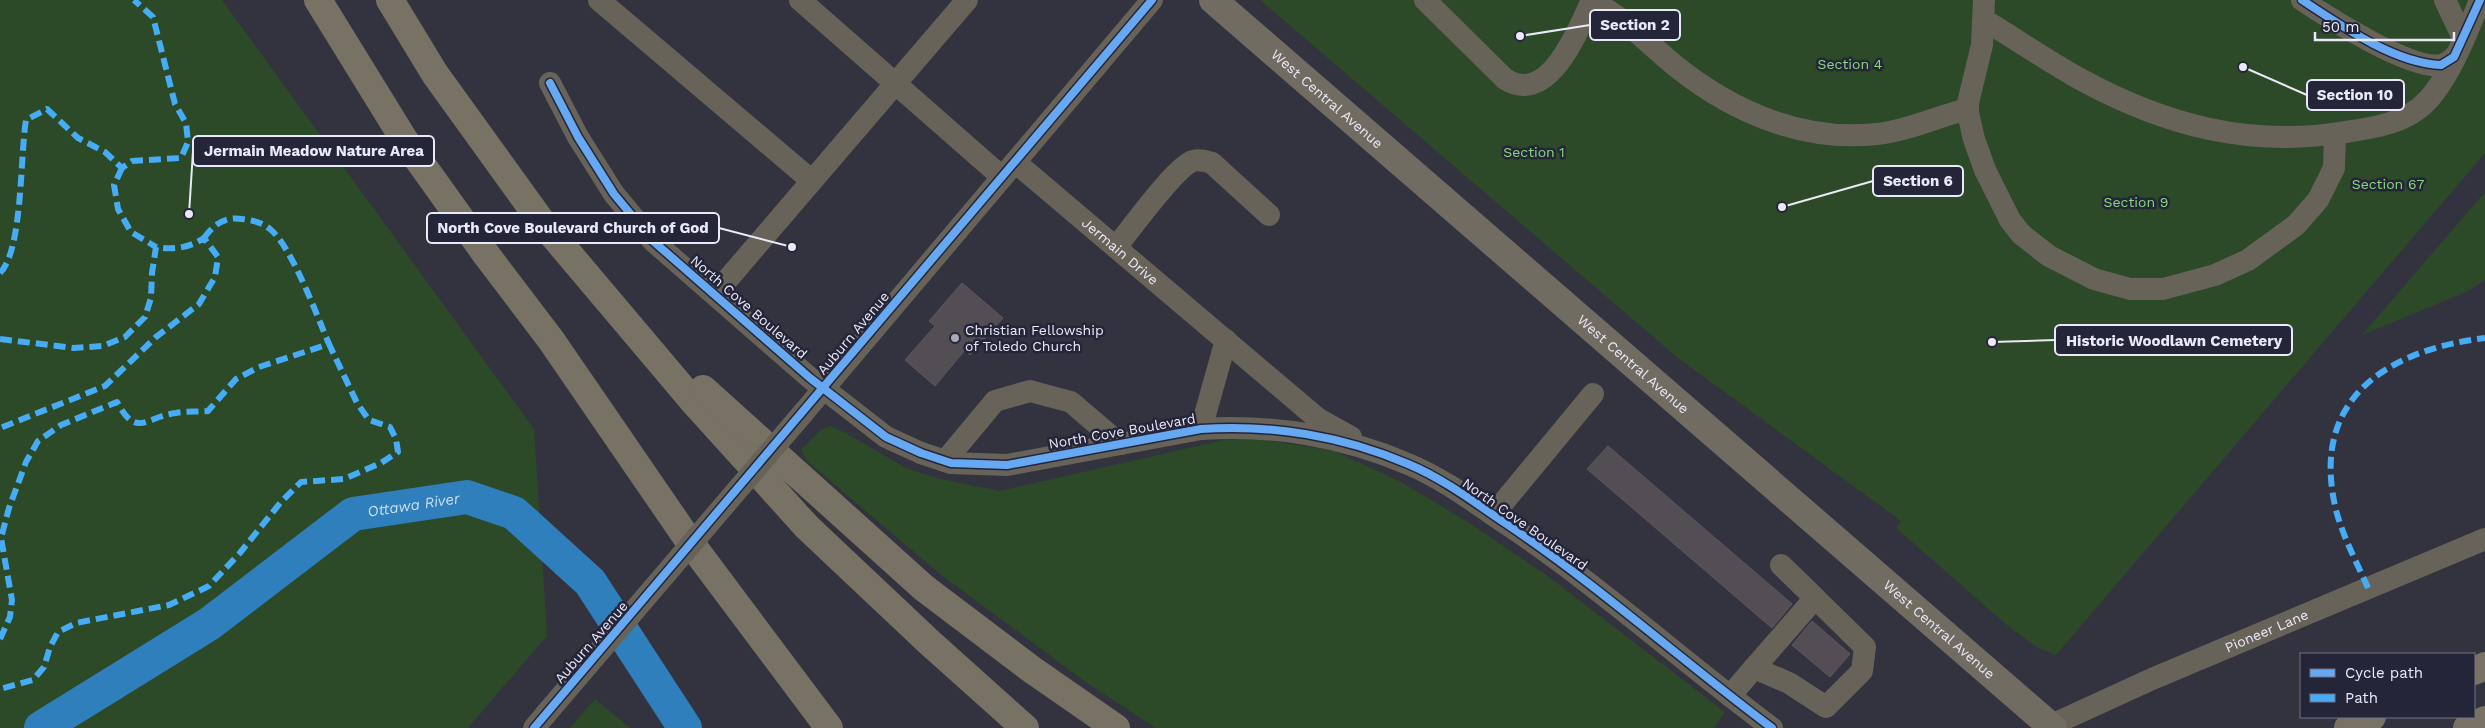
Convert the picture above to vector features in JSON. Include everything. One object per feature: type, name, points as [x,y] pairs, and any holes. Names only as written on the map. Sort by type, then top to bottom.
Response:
[{"type":"highway","points":[[318,0],[406,140],[485,253],[551,340],[689,541],[829,728]]},
{"type":"highway","points":[[390,0],[435,74],[498,164],[598,291],[807,527],[929,642],[1025,728]]},
{"type":"highway","points":[[598,291],[785,465],[924,588],[1031,670],[1116,728]]},
{"type":"highway","points":[[2348,728],[2370,718]]},
{"type":"highway","points":[[2467,728],[2485,720]]},
{"type":"main road","name":"West Central Avenue","points":[[1213,0],[2049,727]]},
{"type":"street","points":[[599,0],[812,181]]},
{"type":"street","name":"Jermain Drive","points":[[800,0],[895,83],[1008,169],[1116,247],[1317,418],[1380,453]]},
{"type":"street","points":[[715,294],[967,0]]},
{"type":"street","name":"Auburn Avenue","points":[[539,722],[1152,0]]},
{"type":"street","points":[[1425,0],[1511,82],[1526,84],[1539,81],[1552,73],[1592,1],[1610,12],[1678,68],[1728,102],[1755,115],[1790,127],[1832,134],[1878,134],[1968,108]]},
{"type":"street","points":[[2302,0],[2352,31],[2401,55],[2431,65],[2442,65],[2459,48]]},
{"type":"street","points":[[2445,0],[2459,48]]},
{"type":"street","points":[[1984,10],[2058,66],[2107,94],[2183,123],[2225,134],[2292,137],[2335,134],[2368,129],[2406,117],[2428,101],[2459,48],[2480,0]]},
{"type":"street","points":[[1984,10],[1982,45],[1968,108],[1972,132],[1985,170],[2010,220],[2021,234],[2034,246],[2064,265],[2094,279],[2130,290],[2147,290],[2171,287],[2214,275],[2248,260],[2279,238],[2307,213],[2327,185],[2336,159],[2335,134]]},
{"type":"street","name":"North Cove Boulevard","points":[[550,83],[578,137],[614,194],[653,241],[810,378],[886,437],[945,461],[1007,465],[1201,429],[1264,427],[1308,434],[1380,453],[1410,464],[1493,515],[1551,554],[1772,728]]},
{"type":"street","points":[[1116,247],[1171,178],[1184,166],[1194,161],[1203,160],[1212,163],[1269,215]]},
{"type":"street","points":[[1201,429],[1226,340]]},
{"type":"street","points":[[945,461],[995,401],[1030,391],[1071,402],[1120,444]]},
{"type":"street","points":[[1493,515],[1593,394]]},
{"type":"street","name":"Pioneer Lane","points":[[2049,727],[2161,675],[2485,539]]},
{"type":"street","points":[[1754,668],[1788,683],[1826,707],[1862,670],[1865,647],[1781,565]]},
{"type":"street","points":[[1730,696],[1815,598]]},
{"type":"green space","points":[[0,0],[222,0],[534,429],[547,636],[468,728],[0,728]]},
{"type":"green space","points":[[1260,0],[2485,0],[2485,153],[2056,655],[2038,648],[2008,626],[1896,528],[1901,521],[1678,358]]},
{"type":"green space","points":[[2485,192],[2485,280],[2468,291],[2362,335]]},
{"type":"green space","points":[[830,426],[846,433],[906,468],[940,479],[1000,491],[1224,440],[1259,439],[1334,451],[1401,482],[1466,521],[1545,574],[1725,712],[1714,728],[1156,728],[1087,683],[940,574],[807,461],[801,450],[821,430]]},
{"type":"green space","points":[[595,699],[630,728],[570,728]]},
{"type":"building","name":"Christian Fellowship of Toledo Church","points":[[962,283],[1003,318],[970,355],[965,350],[935,386],[905,360],[935,326],[929,321]]},
{"type":"building","points":[[1608,446],[1792,604],[1772,628],[1587,469]]},
{"type":"building","points":[[1812,621],[1850,654],[1830,677],[1792,645]]},
{"type":"waterway","name":"Ottawa River","points":[[41,728],[209,624],[353,514],[467,497],[514,513],[590,582],[685,728]]},
{"type":"marked path","points":[[0,273],[13,244],[17,224],[26,120],[47,109],[78,138],[105,152],[122,168],[132,161],[181,158],[188,142],[186,123],[175,104],[153,17],[134,0]]},
{"type":"marked path","points":[[122,168],[114,185],[118,209],[131,232],[156,247]]},
{"type":"marked path","points":[[204,238],[215,225],[225,220],[236,218],[253,221],[270,229],[287,251],[295,266],[329,344]]},
{"type":"marked path","points":[[0,339],[74,348],[103,346],[125,337],[145,317],[151,298],[156,247],[181,247],[193,244],[204,238],[218,257],[215,277],[199,304],[156,337],[105,386],[0,428]]},
{"type":"marked path","points":[[2368,588],[2346,540],[2336,510],[2331,471],[2334,438],[2345,410],[2364,387],[2388,368],[2417,354],[2449,344],[2485,338]]},
{"type":"marked path","points":[[0,639],[10,617],[12,600],[1,538],[9,508],[26,462],[38,441],[61,425],[117,402],[130,420],[136,423],[176,413],[208,411],[236,379],[259,367],[329,344],[357,403],[369,420],[390,427],[396,439],[398,452],[381,463],[344,479],[301,482],[281,502],[239,554],[209,586],[169,605],[76,623],[58,632],[50,647],[44,667],[33,680],[0,689]]},
{"type":"cycle path","points":[[534,728],[1152,0]]},
{"type":"cycle path","points":[[2302,0],[2350,31],[2386,50],[2423,63],[2441,65],[2454,57],[2480,0]]},
{"type":"cycle path","points":[[550,83],[578,137],[614,194],[653,241],[810,378],[886,437],[921,453],[951,463],[1007,465],[1201,429],[1227,428],[1254,428],[1306,434],[1332,439],[1383,454],[1421,470],[1445,483],[1539,547],[1607,597],[1772,728]]},
{"type":"place","name":"Section 2","points":[[1520,36]]},
{"type":"place","name":"Section 10","points":[[2243,67]]},
{"type":"place","name":"Section 6","points":[[1782,207]]},
{"type":"place","name":"Jermain Meadow Nature Area","points":[[189,214]]},
{"type":"place","name":"North Cove Boulevard Church of God","points":[[792,247]]},
{"type":"place","name":"Christian Fellowship of Toledo Church","points":[[955,338]]},
{"type":"place","name":"Historic Woodlawn Cemetery","points":[[1992,342]]},
{"type":"park label","name":"Section 4","points":[[1850,64]]},
{"type":"park label","name":"Section 1","points":[[1534,152]]},
{"type":"park label","name":"Section 67","points":[[2388,184]]},
{"type":"park label","name":"Section 9","points":[[2136,202]]}]
